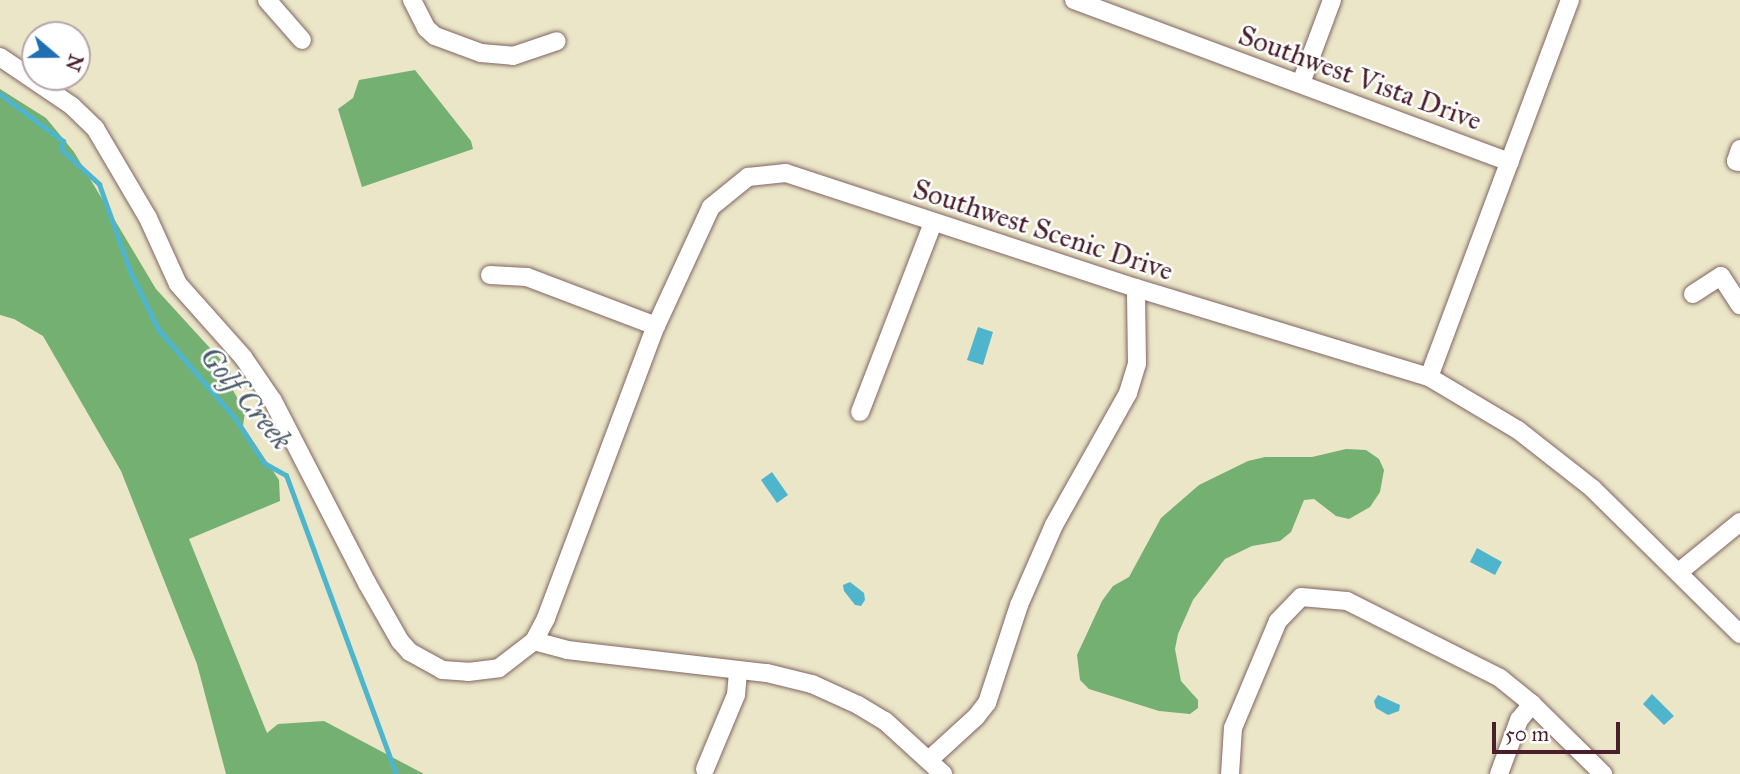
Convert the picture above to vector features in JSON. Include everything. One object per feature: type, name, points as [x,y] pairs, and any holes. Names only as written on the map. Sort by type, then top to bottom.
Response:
[{"type":"street","points":[[267,0],[302,40]]},
{"type":"street","points":[[412,0],[419,17],[435,36],[481,53],[513,56],[557,41]]},
{"type":"street","name":"Southwest Vista Drive","points":[[1074,0],[1510,162]]},
{"type":"street","points":[[1301,83],[1332,0]]},
{"type":"street","points":[[1429,377],[1570,0]]},
{"type":"street","points":[[0,57],[72,106],[95,128],[148,218],[178,284],[243,357],[273,401],[367,583],[410,652],[442,670],[468,672],[499,668],[534,642],[567,650],[738,670],[812,684],[885,721],[930,759],[943,774]]},
{"type":"street","name":"Southwest Scenic Drive","points":[[534,642],[546,618],[656,326],[710,207],[748,177],[786,173],[1136,288],[1429,377],[1518,430],[1592,488],[1740,634]]},
{"type":"street","points":[[860,412],[933,223]]},
{"type":"street","points":[[490,275],[527,277],[656,326]]},
{"type":"street","points":[[1693,294],[1721,276],[1740,304]]},
{"type":"street","points":[[930,759],[976,717],[987,703],[1019,605],[1054,525],[1128,393],[1137,363],[1136,288]]},
{"type":"street","points":[[1679,572],[1740,523]]},
{"type":"street","points":[[1230,774],[1233,728],[1278,621],[1301,597],[1347,601],[1500,678],[1532,704],[1603,774]]},
{"type":"street","points":[[705,769],[736,695],[738,670]]},
{"type":"street","points":[[1499,774],[1519,720],[1532,704]]},
{"type":"green space","points":[[415,70],[471,141],[473,149],[362,187],[338,109],[353,98],[359,80]]},
{"type":"green space","points":[[0,89],[46,118],[74,152],[156,289],[231,371],[229,383],[245,412],[243,426],[279,480],[280,501],[189,539],[267,733],[278,724],[324,721],[424,774],[226,774],[197,664],[121,471],[43,336],[14,319],[0,315]]},
{"type":"green space","points":[[1346,449],[1366,450],[1379,459],[1384,470],[1380,492],[1370,507],[1349,519],[1336,516],[1314,499],[1304,500],[1291,532],[1280,541],[1252,546],[1225,559],[1193,600],[1178,634],[1175,649],[1181,681],[1198,700],[1198,708],[1190,714],[1159,711],[1089,689],[1080,680],[1077,655],[1102,601],[1113,586],[1129,577],[1161,518],[1199,485],[1248,461],[1265,457],[1312,457]]},
{"type":"water","points":[[978,327],[993,332],[983,365],[967,360]]},
{"type":"water","points":[[772,472],[788,495],[777,503],[761,480]]},
{"type":"water","points":[[1477,548],[1502,562],[1495,575],[1470,562]]},
{"type":"water","points":[[850,582],[864,593],[865,600],[861,606],[855,605],[844,591],[843,585]]},
{"type":"water","points":[[1652,694],[1674,716],[1664,725],[1643,704]]},
{"type":"water","points":[[1378,695],[1400,705],[1399,711],[1388,715],[1376,708],[1374,701]]},
{"type":"waterway","name":"Golf Creek","points":[[0,94],[63,141],[61,149],[99,184],[130,271],[158,329],[237,421],[264,463],[286,475],[396,774]]}]
